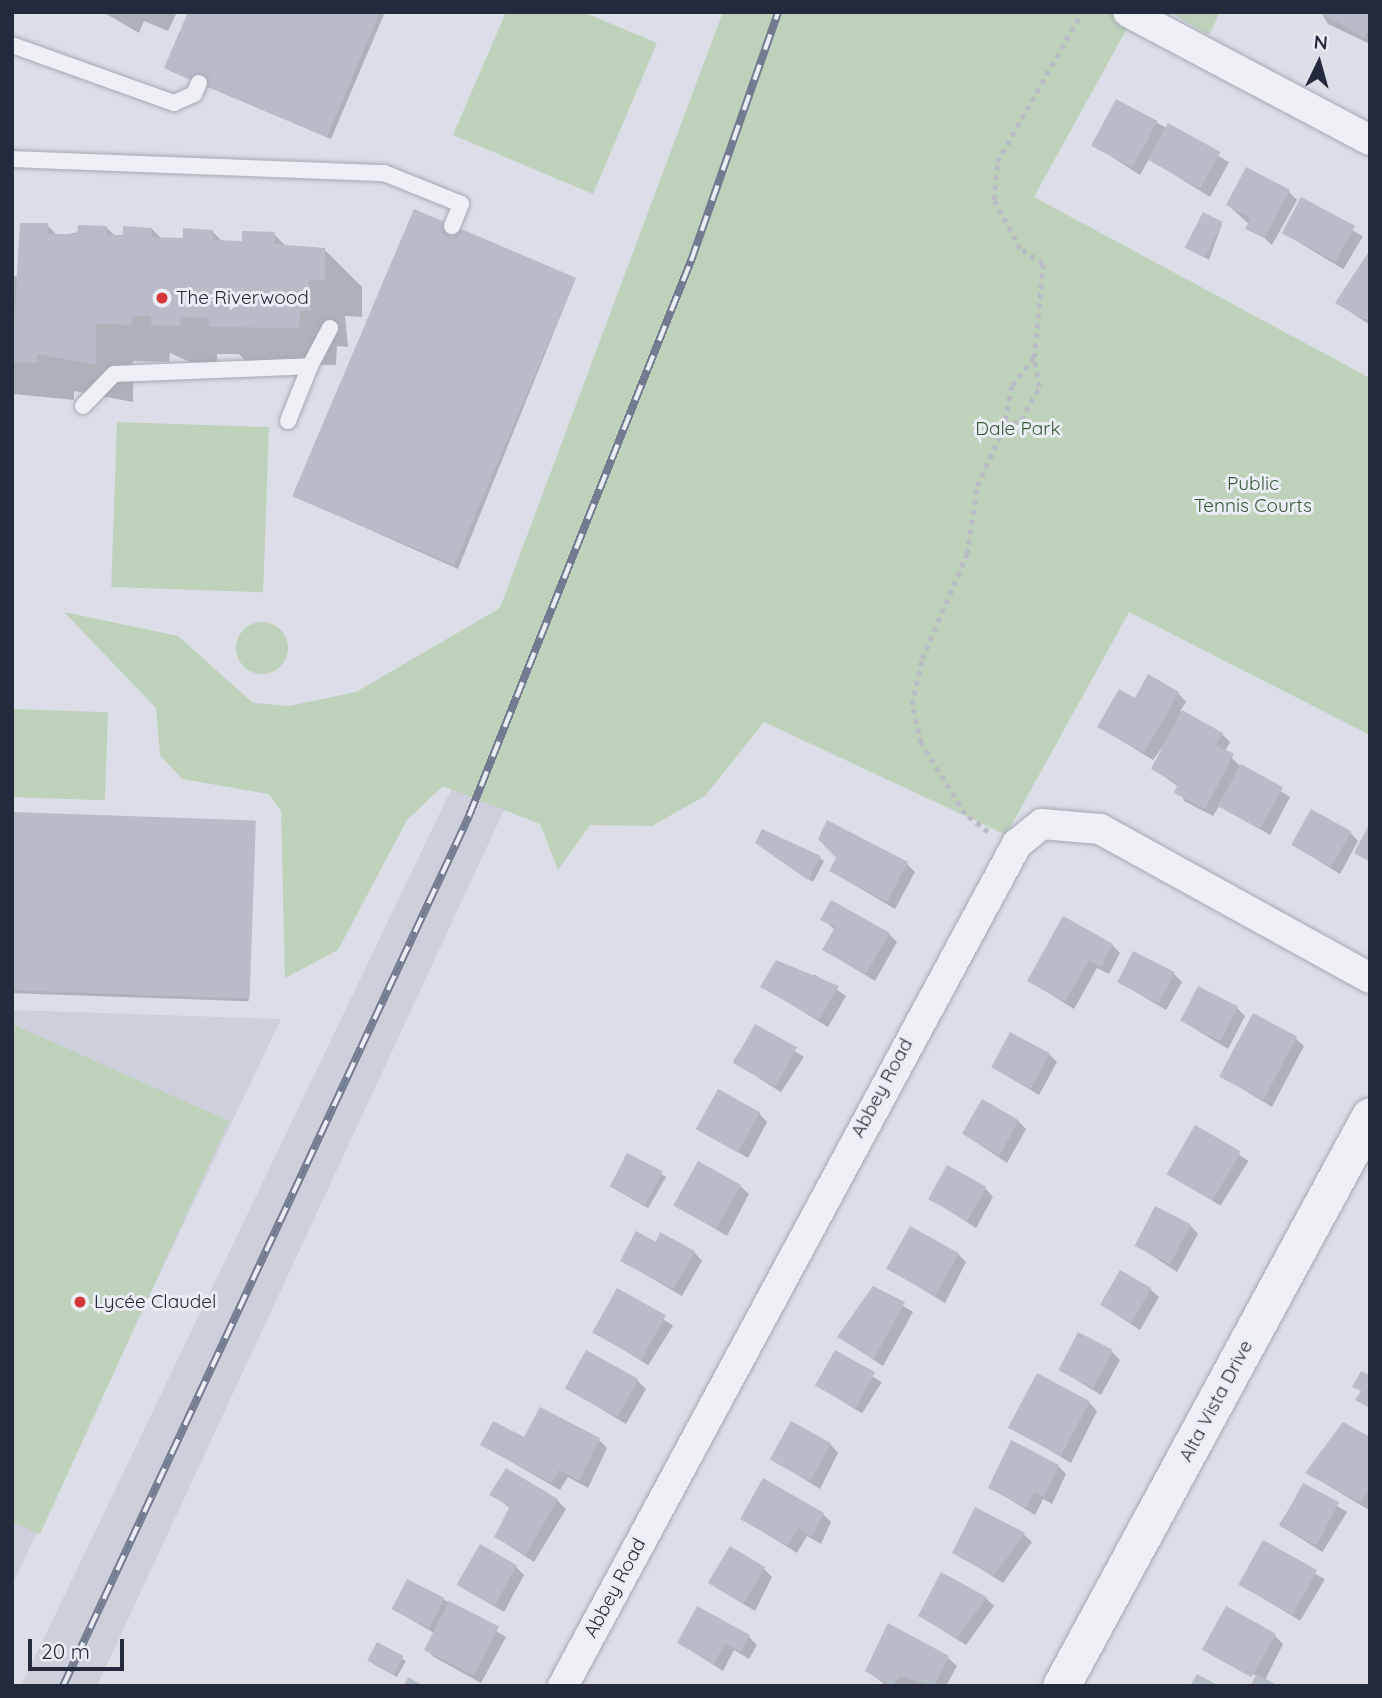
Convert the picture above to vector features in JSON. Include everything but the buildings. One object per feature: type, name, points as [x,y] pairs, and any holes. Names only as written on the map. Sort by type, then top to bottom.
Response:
[{"type":"street","points":[[1128,12],[1370,140]]},
{"type":"street","name":"Abbey Road","points":[[563,1686],[1017,844],[1042,824],[1100,829],[1370,978]]},
{"type":"street","name":"Alta Vista Drive","points":[[1061,1686],[1370,1116]]},
{"type":"lane","points":[[12,45],[174,103],[194,94],[199,83]]},
{"type":"lane","points":[[12,159],[384,173],[461,204],[452,226]]},
{"type":"lane","points":[[288,421],[310,366],[330,328]]},
{"type":"lane","points":[[83,406],[114,374],[310,366]]},
{"type":"path","points":[[1004,427],[1034,404],[1039,387],[1034,358],[1043,264],[1020,249],[993,200],[997,162],[1082,12]]},
{"type":"path","points":[[1017,844],[994,837],[965,814],[921,743],[912,705],[922,659],[967,554],[977,486],[1004,427],[1012,386],[1034,358]]},
{"type":"shaded area","points":[[473,744],[525,765],[97,1686],[21,1686]]},
{"type":"shaded area","name":"Lycée Claudel","points":[[12,1010],[281,1019],[12,1585]]},
{"type":"green space","points":[[506,12],[583,12],[657,43],[593,194],[453,135]]},
{"type":"green space","points":[[723,12],[1136,12],[1034,197],[1370,378],[1370,735],[1129,612],[1006,835],[764,722],[705,796],[652,826],[590,825],[558,870],[540,824],[443,786],[407,820],[338,950],[285,978],[281,811],[269,794],[182,779],[160,755],[156,708],[64,612],[178,636],[253,703],[289,706],[356,692],[500,608]]},
{"type":"green space","points":[[1169,12],[1220,12],[1209,35]]},
{"type":"green space","points":[[117,422],[269,427],[263,592],[111,587]]},
{"type":"green space","points":[[262,622],[272,624],[280,630],[286,638],[286,658],[280,666],[272,672],[262,674],[252,672],[244,666],[238,658],[236,648],[238,638],[244,630],[252,624]]},
{"type":"green space","points":[[12,709],[108,712],[105,800],[12,797]]},
{"type":"green space","name":"Lycée Claudel","points":[[12,1024],[229,1121],[40,1534],[12,1522]]},
{"type":"railway","points":[[63,1686],[469,816],[691,261],[778,12]]},
{"type":"place","name":"The Riverwood","points":[[162,298]]},
{"type":"place","name":"Lycée Claudel","points":[[80,1302]]},
{"type":"park label","name":"Dale Park","points":[[1018,429]]},
{"type":"park label","name":"Public Tennis Courts","points":[[1253,495]]}]
